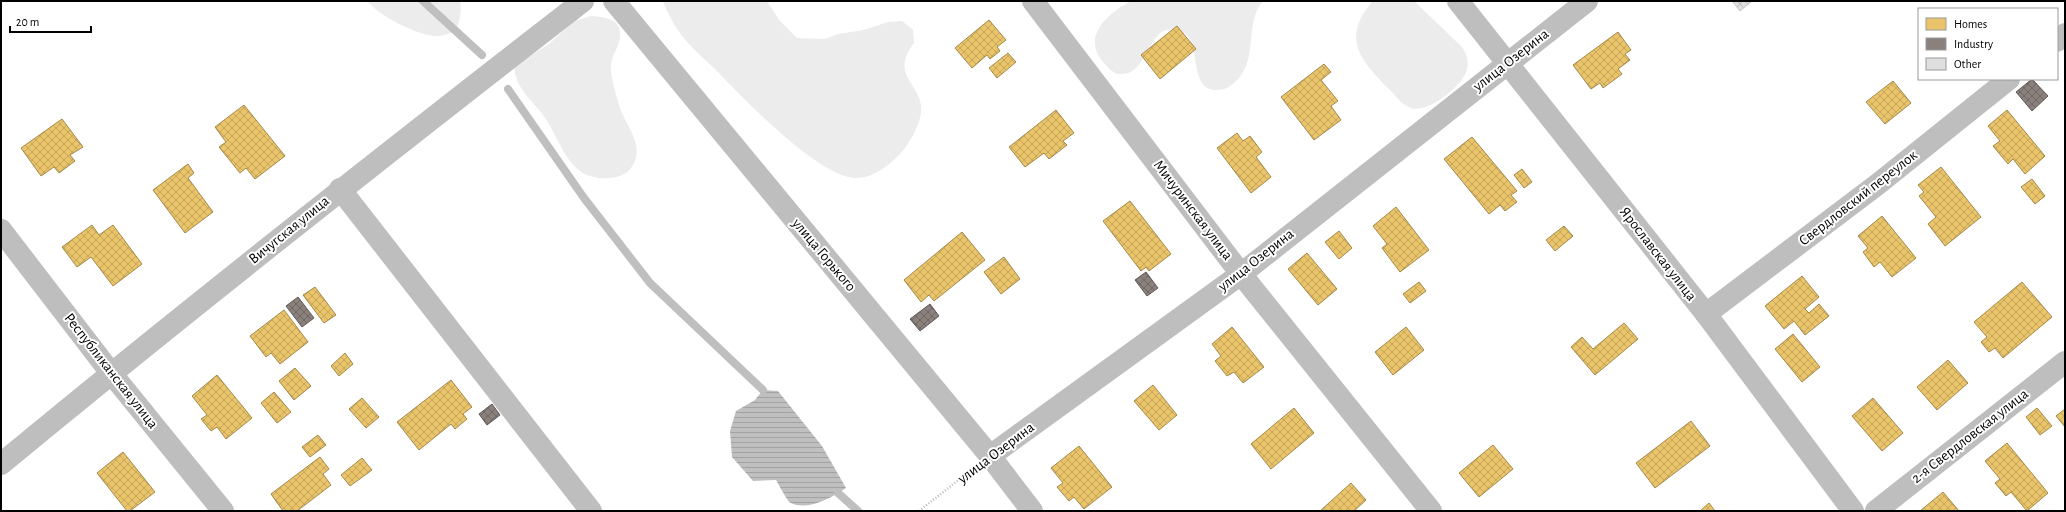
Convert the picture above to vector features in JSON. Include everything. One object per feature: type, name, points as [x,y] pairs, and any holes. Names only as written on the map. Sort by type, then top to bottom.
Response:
[{"type":"street","name":"Вичугская улица","points":[[1,464],[111,373],[340,189],[583,1]]},
{"type":"street","name":"улица Горького","points":[[614,1],[990,456],[1032,511]]},
{"type":"street","name":"Мичуринская улица","points":[[1033,1],[1241,274],[1431,511]]},
{"type":"street","name":"Ярославская улица","points":[[1458,1],[1508,62],[1706,314],[1853,511]]},
{"type":"street","name":"улица Озерина","points":[[990,456],[1241,274],[1587,1]]},
{"type":"street","name":"Свердловский переулок","points":[[1706,314],[1878,184],[2008,80]]},
{"type":"street","points":[[340,189],[591,511]]},
{"type":"street","name":"Республиканская улица","points":[[1,230],[111,373],[223,511]]},
{"type":"street","name":"2-я Свердловская улица","points":[[1876,511],[2065,362]]},
{"type":"path","name":"улица Озерина","points":[[919,511],[990,456]]},
{"type":"shaded area","points":[[367,1],[460,1],[461,9],[455,31],[442,36],[433,36],[407,28],[397,23],[373,7]]},
{"type":"shaded area","points":[[767,1],[779,20],[797,38],[825,39],[838,34],[864,30],[888,22],[902,21],[913,30],[914,43],[907,55],[905,64],[909,80],[918,94],[921,112],[920,117],[915,131],[905,148],[883,169],[869,176],[855,178],[839,174],[801,150],[761,115],[689,44],[676,28],[663,2]]},
{"type":"shaded area","points":[[1131,1],[1263,1],[1253,22],[1249,56],[1246,67],[1240,77],[1225,89],[1216,90],[1208,88],[1202,83],[1199,76],[1191,41],[1187,35],[1181,31],[1169,29],[1154,39],[1139,66],[1131,72],[1117,74],[1112,71],[1098,54],[1095,45],[1096,36],[1100,27],[1113,13]]},
{"type":"shaded area","points":[[1373,1],[1414,1],[1462,47],[1468,65],[1463,78],[1451,92],[1426,107],[1418,109],[1411,108],[1399,100],[1370,69],[1358,48],[1356,38],[1358,26],[1363,14]]},
{"type":"shaded area","points":[[591,16],[610,19],[616,23],[620,31],[619,41],[612,59],[611,74],[621,111],[634,137],[637,151],[636,158],[631,168],[620,176],[613,178],[596,178],[586,174],[569,160],[546,119],[526,95],[515,75],[514,66],[549,44],[574,21]]},
{"type":"shaded area","points":[[763,390],[778,391],[822,446],[846,488],[818,503],[802,506],[795,505],[789,502],[776,480],[753,481],[732,457],[730,431],[736,411],[755,400]]},
{"type":"building: Homes","points":[[989,20],[1006,40],[997,47],[1000,51],[990,59],[987,55],[972,68],[955,48]]},
{"type":"building: Homes","points":[[1177,26],[1196,49],[1160,79],[1141,55]]},
{"type":"building: Homes","points":[[1618,32],[1631,50],[1625,54],[1630,60],[1618,69],[1622,74],[1603,88],[1600,83],[1591,89],[1573,65]]},
{"type":"building: Homes","points":[[1008,53],[1016,62],[997,78],[989,68]]},
{"type":"building: Homes","points":[[1324,64],[1331,72],[1321,80],[1338,101],[1331,106],[1341,120],[1314,140],[1281,97]]},
{"type":"building: Homes","points":[[1893,81],[1911,103],[1885,124],[1866,102]]},
{"type":"building: Homes","points":[[244,105],[285,156],[255,179],[246,168],[240,173],[219,147],[226,142],[215,127]]},
{"type":"building: Homes","points":[[1056,110],[1074,133],[1063,141],[1067,145],[1049,159],[1044,153],[1025,167],[1009,147]]},
{"type":"building: Homes","points":[[2007,110],[2045,156],[2025,174],[2013,159],[2008,164],[1993,146],[2000,141],[1988,126]]},
{"type":"building: Homes","points":[[62,119],[83,147],[70,155],[75,161],[59,173],[54,167],[41,176],[21,148]]},
{"type":"building: Homes","points":[[1237,133],[1243,141],[1250,136],[1262,152],[1256,157],[1271,177],[1251,193],[1217,148]]},
{"type":"building: Homes","points":[[1472,137],[1517,191],[1511,195],[1517,202],[1505,211],[1500,205],[1489,214],[1444,159]]},
{"type":"building: Homes","points":[[188,164],[194,173],[188,178],[213,212],[185,233],[153,190]]},
{"type":"building: Homes","points":[[1941,167],[1981,217],[1945,246],[1928,224],[1936,217],[1919,196],[1924,192],[1918,185]]},
{"type":"building: Homes","points":[[1522,169],[1532,182],[1524,188],[1514,175]]},
{"type":"building: Homes","points":[[2032,179],[2045,196],[2035,204],[2021,187]]},
{"type":"building: Homes","points":[[1130,201],[1171,254],[1149,271],[1146,267],[1141,271],[1103,221]]},
{"type":"building: Homes","points":[[1396,207],[1429,250],[1400,272],[1382,248],[1387,244],[1373,226]]},
{"type":"building: Homes","points":[[1882,216],[1916,258],[1892,277],[1880,262],[1874,267],[1863,252],[1868,248],[1858,236]]},
{"type":"building: Homes","points":[[92,225],[99,235],[113,225],[142,264],[113,286],[91,257],[77,267],[62,247]]},
{"type":"building: Homes","points":[[1564,226],[1573,236],[1555,251],[1546,240]]},
{"type":"building: Homes","points":[[1339,231],[1352,248],[1339,259],[1325,242]]},
{"type":"building: Homes","points":[[962,232],[985,260],[934,301],[929,295],[921,302],[904,280]]},
{"type":"building: Homes","points":[[1307,253],[1337,289],[1318,305],[1288,269]]},
{"type":"building: Homes","points":[[1004,257],[1020,279],[1001,294],[984,272]]},
{"type":"building: Homes","points":[[1802,276],[1819,297],[1805,309],[1809,313],[1819,304],[1829,316],[1805,335],[1794,321],[1784,329],[1765,306]]},
{"type":"building: Homes","points":[[1419,282],[1426,291],[1410,303],[1403,294]]},
{"type":"building: Homes","points":[[2022,282],[2052,317],[2003,358],[1995,348],[1989,352],[1981,342],[1987,337],[1974,322]]},
{"type":"building: Homes","points":[[315,287],[336,315],[324,323],[303,295]]},
{"type":"building: Homes","points":[[284,310],[308,342],[280,364],[271,353],[266,357],[250,336]]},
{"type":"building: Homes","points":[[1624,323],[1638,339],[1595,375],[1571,347],[1582,337],[1593,349]]},
{"type":"building: Homes","points":[[1232,327],[1264,367],[1243,383],[1234,372],[1227,376],[1215,361],[1221,356],[1212,344]]},
{"type":"building: Homes","points":[[1406,327],[1424,350],[1393,375],[1375,352]]},
{"type":"building: Homes","points":[[1793,334],[1820,367],[1802,382],[1775,349]]},
{"type":"building: Homes","points":[[345,353],[353,364],[339,376],[331,366]]},
{"type":"building: Homes","points":[[1948,360],[1968,383],[1937,410],[1917,387]]},
{"type":"building: Homes","points":[[295,368],[311,386],[294,400],[279,381]]},
{"type":"building: Homes","points":[[217,375],[252,418],[226,439],[217,427],[211,431],[201,419],[207,415],[192,396]]},
{"type":"building: Homes","points":[[451,380],[472,407],[463,414],[467,419],[455,429],[451,424],[419,450],[397,422]]},
{"type":"building: Homes","points":[[1153,385],[1177,415],[1159,430],[1134,401]]},
{"type":"building: Homes","points":[[274,392],[291,412],[277,423],[261,403]]},
{"type":"building: Homes","points":[[362,398],[379,417],[366,428],[349,409]]},
{"type":"building: Homes","points":[[1873,398],[1903,433],[1882,451],[1852,416]]},
{"type":"building: Homes","points":[[1294,408],[1314,433],[1271,469],[1251,444]]},
{"type":"building: Homes","points":[[2037,408],[2052,426],[2040,435],[2026,417]]},
{"type":"building: Homes","points":[[2065,409],[2065,427],[2056,416]]},
{"type":"building: Homes","points":[[1691,421],[1710,446],[1655,488],[1636,463]]},
{"type":"building: Homes","points":[[318,435],[326,445],[310,457],[302,447]]},
{"type":"building: Homes","points":[[2007,443],[2048,493],[2027,511],[2011,492],[2006,496],[1995,483],[2000,479],[1985,461]]},
{"type":"building: Homes","points":[[1493,445],[1513,469],[1479,497],[1459,473]]},
{"type":"building: Homes","points":[[1079,446],[1112,487],[1084,509],[1074,497],[1069,501],[1057,487],[1063,483],[1051,468]]},
{"type":"building: Homes","points":[[123,452],[155,492],[130,511],[127,511],[97,473]]},
{"type":"building: Homes","points":[[320,457],[329,469],[323,474],[331,485],[297,511],[283,511],[271,494]]},
{"type":"building: Homes","points":[[362,458],[372,470],[350,486],[341,475]]},
{"type":"building: Homes","points":[[1351,483],[1366,500],[1354,511],[1320,511]]},
{"type":"building: Homes","points":[[1943,492],[1959,511],[1920,511]]},
{"type":"building: Homes","points":[[1709,503],[1715,511],[1700,511]]},
{"type":"building: Industry","points":[[2031,80],[2033,80],[2048,96],[2032,111],[2016,92]]},
{"type":"building: Industry","points":[[1146,272],[1158,288],[1147,296],[1135,280]]},
{"type":"building: Industry","points":[[298,297],[314,318],[302,327],[286,306]]},
{"type":"building: Industry","points":[[930,304],[939,316],[920,331],[910,319]]},
{"type":"building: Industry","points":[[492,404],[500,415],[487,425],[479,414]]},
{"type":"building: Other","points":[[1732,1],[1752,1],[1740,11]]},
{"type":"waterway","points":[[423,1],[482,55]]},
{"type":"waterway","points":[[508,89],[584,198],[650,283],[763,390]]},
{"type":"waterway","points":[[838,493],[858,511]]}]
